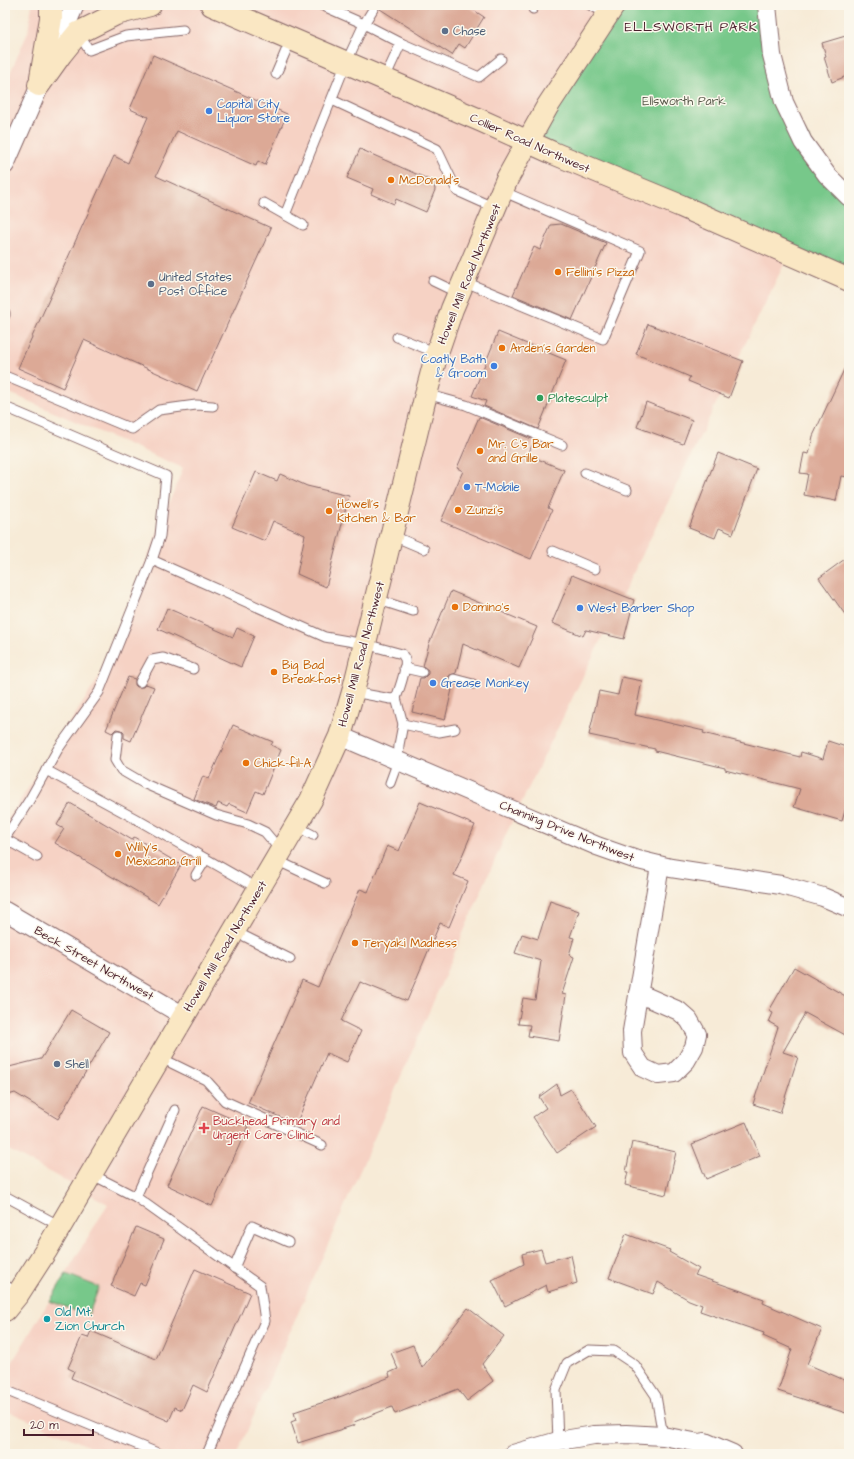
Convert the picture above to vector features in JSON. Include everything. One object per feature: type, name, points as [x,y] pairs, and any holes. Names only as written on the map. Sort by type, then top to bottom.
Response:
[{"type":"main road","points":[[39,85],[51,18],[51,5]]},
{"type":"main road","points":[[39,85],[60,54],[78,33],[116,14],[150,5]]},
{"type":"main road","name":"Collier Road Northwest","points":[[212,5],[482,121],[527,142],[681,206],[849,280]]},
{"type":"main road","name":"Howell Mill Road Northwest","points":[[9,1296],[60,1226],[279,855],[304,830],[311,800],[340,736],[353,692],[426,394],[437,353],[461,287],[498,200],[527,142],[604,8]]},
{"type":"street","points":[[5,165],[75,5]]},
{"type":"street","points":[[767,5],[772,55],[784,102],[803,142],[827,175],[849,197]]},
{"type":"street","name":"Channing Drive Northwest","points":[[340,736],[597,846],[634,859],[660,866],[781,885],[823,897],[849,908]]},
{"type":"street","points":[[638,993],[679,1011],[689,1020],[697,1034],[694,1047],[686,1061],[674,1072],[658,1075],[643,1068],[633,1053],[632,1031],[638,993],[660,866]]},
{"type":"street","name":"Beck Street Northwest","points":[[5,911],[184,1016]]},
{"type":"street","points":[[513,1454],[558,1441],[594,1435],[626,1434],[663,1436],[699,1443],[705,1442],[733,1454]]},
{"type":"lane","points":[[321,5],[341,9],[364,24],[401,43],[479,77],[501,59]]},
{"type":"lane","points":[[285,215],[346,63],[364,24],[375,6]]},
{"type":"lane","points":[[78,33],[89,50],[126,36],[183,30]]},
{"type":"lane","points":[[276,74],[291,39]]},
{"type":"lane","points":[[384,80],[401,43]]},
{"type":"lane","points":[[332,100],[437,149],[456,191],[498,200],[640,251],[603,339],[461,287],[432,281]]},
{"type":"lane","points":[[264,202],[302,225]]},
{"type":"lane","points":[[397,337],[437,353]]},
{"type":"lane","points":[[5,376],[132,429],[159,410],[196,405],[213,406]]},
{"type":"lane","points":[[426,394],[466,405],[562,445]]},
{"type":"lane","points":[[5,407],[166,476],[160,536],[152,560],[99,692],[58,749],[5,839],[37,857]]},
{"type":"lane","points":[[585,473],[627,490]]},
{"type":"lane","points":[[391,536],[424,549]]},
{"type":"lane","points":[[553,551],[595,569]]},
{"type":"lane","points":[[152,560],[325,637],[365,644],[402,654],[405,659],[404,668],[396,698],[403,724],[398,761],[390,783]]},
{"type":"lane","points":[[376,599],[414,611]]},
{"type":"lane","points":[[140,682],[152,660],[163,658],[193,669]]},
{"type":"lane","points":[[404,668],[422,672]]},
{"type":"lane","points":[[454,680],[473,684]]},
{"type":"lane","points":[[353,692],[391,700],[396,698]]},
{"type":"lane","points":[[403,724],[439,732],[455,729]]},
{"type":"lane","points":[[118,735],[115,760],[121,770],[145,784],[216,815],[248,824],[266,832],[279,855],[325,883]]},
{"type":"lane","points":[[46,770],[259,889]]},
{"type":"lane","points":[[196,875],[206,859]]},
{"type":"lane","points":[[234,931],[290,959]]},
{"type":"lane","points":[[159,1057],[206,1080],[225,1101],[322,1145]]},
{"type":"lane","points":[[136,1197],[175,1110]]},
{"type":"lane","points":[[91,1174],[136,1197],[260,1286],[265,1321],[207,1454]]},
{"type":"lane","points":[[5,1196],[60,1226]]},
{"type":"lane","points":[[234,1268],[252,1226],[288,1242]]},
{"type":"lane","points":[[558,1441],[556,1390],[567,1363],[589,1350],[614,1351],[635,1365],[656,1396],[663,1436]]},
{"type":"lane","points":[[5,1390],[160,1454]]},
{"type":"shaded area","points":[[32,5],[610,5],[791,250],[507,832],[237,1454],[107,1454],[5,1410],[5,1374],[108,1204],[5,1148],[5,824],[100,676],[183,468],[5,391],[5,85],[28,32]]},
{"type":"green space","name":"Ellsworth Park","points":[[614,5],[767,5],[784,102],[849,197],[849,280],[527,142]]},
{"type":"green space","points":[[66,1274],[99,1287],[88,1316],[50,1301]]},
{"type":"building","name":"Chase","points":[[381,5],[466,5],[484,17],[465,48],[459,44],[452,55],[380,9]]},
{"type":"building","points":[[849,35],[849,75],[832,82],[824,57],[826,56],[822,43]]},
{"type":"building","name":"United States Post Office","points":[[153,55],[287,114],[265,165],[258,161],[256,166],[177,131],[156,176],[271,228],[197,391],[84,340],[63,388],[18,368],[114,156],[128,163],[148,117],[130,109]]},
{"type":"building","name":"McDonald's","points":[[360,149],[434,182],[435,190],[426,212],[396,199],[394,204],[371,194],[373,189],[347,178]]},
{"type":"building","name":"Fellini's Pizza","points":[[561,224],[606,243],[572,320],[513,295],[534,247],[540,250],[551,225]]},
{"type":"building","points":[[648,324],[743,361],[729,398],[688,381],[690,377],[636,354]]},
{"type":"building","points":[[498,332],[566,360],[538,429],[484,406],[486,401],[472,396]]},
{"type":"building","points":[[849,359],[849,477],[841,476],[836,501],[804,495],[808,474],[800,473],[804,453],[809,454],[813,436]]},
{"type":"building","points":[[646,402],[692,420],[683,444],[637,427]]},
{"type":"building","points":[[479,417],[534,440],[528,455],[564,470],[548,508],[552,510],[531,559],[441,521],[463,471],[457,468]]},
{"type":"building","points":[[718,453],[757,469],[733,534],[719,528],[715,538],[689,528]]},
{"type":"building","points":[[256,472],[277,481],[280,474],[307,486],[349,496],[326,587],[297,574],[305,535],[273,521],[265,541],[232,527]]},
{"type":"building","points":[[849,556],[849,620],[819,578]]},
{"type":"building","points":[[572,575],[634,600],[624,639],[586,630],[583,636],[552,623]]},
{"type":"building","points":[[451,591],[537,627],[519,668],[463,644],[456,673],[450,675],[448,678],[450,683],[453,685],[445,720],[412,712],[420,678],[424,678],[428,674],[428,670],[423,666],[429,644]]},
{"type":"building","points":[[167,608],[233,637],[237,628],[254,636],[241,667],[158,629]]},
{"type":"building","points":[[128,677],[135,679],[135,685],[137,687],[143,687],[146,684],[154,687],[131,741],[124,738],[124,733],[121,730],[116,729],[112,733],[106,730]]},
{"type":"building","points":[[622,677],[642,681],[635,715],[704,731],[703,733],[800,757],[801,752],[823,759],[828,741],[849,748],[849,797],[842,821],[794,807],[800,789],[725,770],[725,768],[655,751],[655,749],[589,735],[599,691],[618,695]]},
{"type":"building","name":"Chick-fil-A","points":[[233,725],[273,742],[271,745],[281,750],[263,794],[256,791],[247,812],[229,804],[227,807],[218,803],[216,808],[194,799],[203,776],[209,779]]},
{"type":"building","points":[[420,802],[475,825],[454,875],[468,881],[449,927],[440,923],[407,1001],[360,982],[341,1021],[361,1031],[347,1062],[327,1053],[296,1124],[248,1103],[302,980],[318,987],[360,889],[368,892],[387,846],[399,851]]},
{"type":"building","name":"Willy's Mexicana Grill","points":[[70,803],[132,840],[134,837],[181,865],[158,904],[55,843],[64,829],[57,825]]},
{"type":"building","points":[[550,901],[579,911],[570,937],[574,938],[569,955],[574,957],[562,994],[566,995],[559,1041],[528,1036],[530,1025],[518,1024],[523,998],[535,1000],[541,961],[515,953],[522,934],[538,939]]},
{"type":"building","points":[[794,967],[849,998],[849,1037],[805,1013],[783,1052],[798,1057],[780,1113],[753,1104],[778,1027],[769,1022],[773,1013],[769,1011]]},
{"type":"building","name":"Shell","points":[[71,1010],[109,1032],[58,1119],[15,1093],[5,1096],[5,1068],[41,1059]]},
{"type":"building","points":[[557,1084],[560,1095],[571,1089],[596,1127],[557,1153],[533,1117],[546,1108],[539,1097]]},
{"type":"building","points":[[203,1106],[248,1126],[212,1206],[167,1185]]},
{"type":"building","points":[[746,1122],[760,1156],[706,1179],[692,1144]]},
{"type":"building","points":[[632,1142],[676,1152],[666,1195],[625,1185]]},
{"type":"building","points":[[136,1227],[164,1239],[145,1285],[140,1283],[134,1296],[111,1286]]},
{"type":"building","points":[[626,1234],[670,1250],[669,1252],[699,1269],[695,1275],[764,1299],[763,1303],[822,1329],[807,1364],[849,1382],[849,1414],[778,1391],[792,1349],[763,1336],[764,1333],[700,1311],[702,1305],[689,1300],[658,1282],[653,1294],[609,1278]]},
{"type":"building","points":[[541,1249],[545,1262],[571,1255],[577,1283],[548,1292],[546,1285],[505,1306],[492,1280],[524,1264],[522,1254]]},
{"type":"building","points":[[195,1269],[250,1293],[207,1392],[193,1385],[182,1410],[175,1407],[169,1421],[71,1378],[74,1371],[68,1368],[82,1336],[88,1338],[91,1331],[156,1359]]},
{"type":"building","points":[[468,1308],[504,1336],[482,1364],[493,1381],[467,1401],[458,1389],[395,1414],[392,1407],[354,1422],[355,1425],[298,1443],[291,1422],[296,1420],[294,1412],[342,1396],[390,1377],[389,1373],[398,1369],[391,1353],[413,1345],[422,1368]]},
{"type":"place","name":"Chase","points":[[445,31]]},
{"type":"place","name":"Capital City Liquor Store","points":[[209,111]]},
{"type":"place","name":"McDonald's","points":[[391,180]]},
{"type":"place","name":"Fellini's Pizza","points":[[558,272]]},
{"type":"place","name":"United States Post Office","points":[[151,284]]},
{"type":"place","name":"Arden's Garden","points":[[502,348]]},
{"type":"place","name":"Coatly Bath & Groom","points":[[494,366]]},
{"type":"place","name":"Platesculpt","points":[[540,398]]},
{"type":"place","name":"Mr. C's Bar and Grille","points":[[480,451]]},
{"type":"place","name":"T-Mobile","points":[[467,487]]},
{"type":"place","name":"Zunzi's","points":[[458,510]]},
{"type":"place","name":"Howell's Kitchen & Bar","points":[[329,511]]},
{"type":"place","name":"Domino's","points":[[455,607]]},
{"type":"place","name":"West Barber Shop","points":[[580,608]]},
{"type":"place","name":"Big Bad Breakfast","points":[[274,672]]},
{"type":"place","name":"Grease Monkey","points":[[433,683]]},
{"type":"place","name":"Chick-fil-A","points":[[246,763]]},
{"type":"place","name":"Willy's Mexicana Grill","points":[[118,854]]},
{"type":"place","name":"Teryaki Madness","points":[[355,943]]},
{"type":"place","name":"Shell","points":[[57,1064]]},
{"type":"place","name":"Buckhead Primary and Urgent Care Clinic","points":[[204,1128]]},
{"type":"place","name":"Old Mt. Zion Church","points":[[47,1319]]},
{"type":"district","name":"ELLSWORTH PARK","points":[[691,26]]}]
